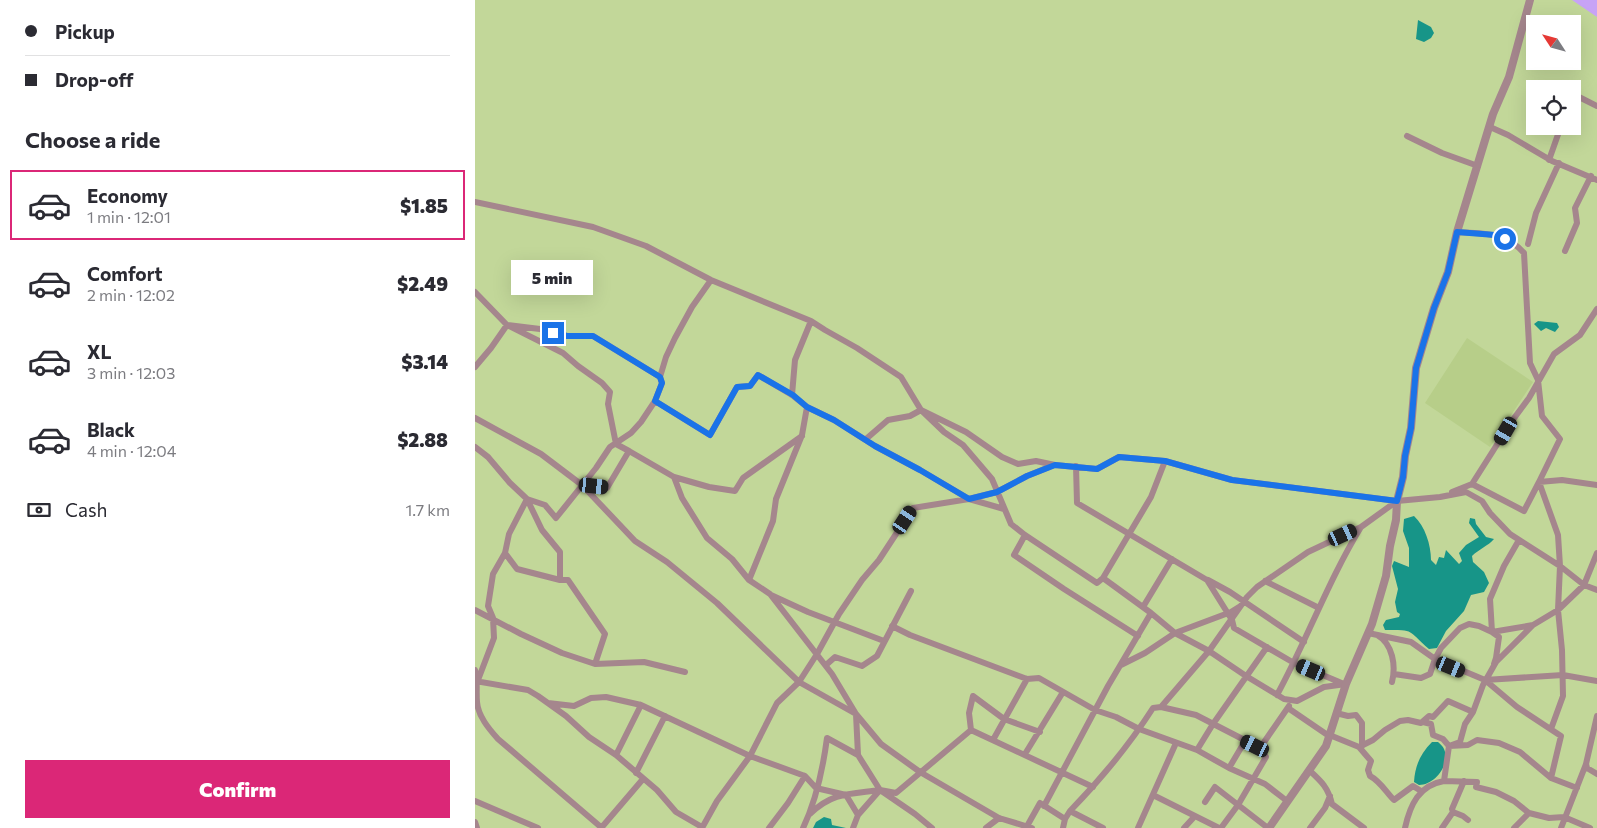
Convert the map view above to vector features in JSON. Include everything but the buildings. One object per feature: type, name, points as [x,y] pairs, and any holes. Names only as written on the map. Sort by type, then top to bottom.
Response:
[{"type":"street","points":[[1205,802],[1215,787],[1269,828],[1326,746],[1345,684],[1368,633],[1386,576],[1396,520],[1397,501],[1411,428],[1416,368],[1434,308],[1448,272],[1457,232],[1493,114],[1509,77],[1530,0]]},
{"type":"street","points":[[1581,98],[1597,106]]},
{"type":"street","points":[[1490,127],[1515,139],[1549,160],[1594,178],[1575,208],[1577,221],[1565,251]]},
{"type":"street","points":[[1549,160],[1558,135]]},
{"type":"street","points":[[1407,136],[1442,153],[1478,166]]},
{"type":"street","points":[[1528,244],[1536,213],[1559,163]]},
{"type":"street","points":[[475,202],[593,227],[646,246],[711,280],[811,320],[901,377],[921,410],[943,432],[963,445],[992,479],[1011,524],[1097,583],[1103,578],[1151,497],[1165,461]]},
{"type":"street","points":[[1457,232],[1495,235],[1515,242],[1524,253],[1530,363],[1538,380],[1542,416],[1560,439],[1524,511],[1472,484]]},
{"type":"street","points":[[475,447],[488,457],[510,483],[527,498],[545,505],[556,518],[611,447],[631,433],[655,401],[662,383],[660,377],[666,357],[692,307],[711,280]]},
{"type":"street","points":[[475,292],[507,325],[563,353],[602,382],[610,392],[608,404],[617,444],[674,477],[709,487],[735,491],[743,478],[803,435]]},
{"type":"street","points":[[1440,497],[1472,484],[1529,398],[1553,354],[1580,335],[1597,309]]},
{"type":"street","points":[[793,395],[795,360],[811,320]]},
{"type":"street","points":[[507,325],[540,329],[567,336],[593,336],[660,377]]},
{"type":"street","points":[[475,367],[507,325]]},
{"type":"street","points":[[655,401],[710,435],[737,387],[750,386],[758,375],[793,395],[807,407],[834,420],[969,499],[1005,509]]},
{"type":"street","points":[[749,580],[773,521],[776,499],[803,435],[807,407]]},
{"type":"street","points":[[866,439],[888,420],[910,416],[921,410]]},
{"type":"street","points":[[921,410],[966,432],[1002,457],[1018,464],[1036,461],[1097,469],[1119,457],[1165,461],[1232,480],[1397,501],[1440,497],[1466,492],[1482,501],[1510,534],[1560,566],[1584,585],[1597,590]]},
{"type":"street","points":[[475,418],[541,454],[582,485],[635,540],[667,562],[717,603],[799,682],[856,714]]},
{"type":"street","points":[[582,485],[607,488],[629,451]]},
{"type":"street","points":[[476,681],[528,690],[548,703],[589,737],[616,755],[657,790],[676,812],[702,828],[717,801],[750,756],[777,703],[799,682],[862,580],[879,560],[913,508],[969,499],[997,492],[1027,476],[1055,465]]},
{"type":"street","points":[[1076,466],[1077,503],[1207,580],[1304,642]]},
{"type":"street","points":[[674,477],[682,498],[707,538],[732,559],[749,580],[770,594],[884,641]]},
{"type":"street","points":[[1539,482],[1562,480],[1597,485]]},
{"type":"street","points":[[1539,482],[1558,535],[1560,566],[1558,610],[1563,696],[1551,729]]},
{"type":"street","points":[[476,681],[494,638],[493,618],[488,606],[493,574],[505,553],[509,534],[527,498]]},
{"type":"street","points":[[527,498],[542,530],[560,552],[560,580]]},
{"type":"street","points":[[1161,707],[1209,651],[1243,603],[1265,581],[1308,552],[1361,527],[1397,501]]},
{"type":"street","points":[[1277,695],[1304,642],[1343,555],[1361,527]]},
{"type":"street","points":[[1025,535],[1014,555],[1138,636]]},
{"type":"street","points":[[1492,632],[1490,599],[1504,566],[1519,540]]},
{"type":"street","points":[[505,553],[517,569],[560,580],[569,580],[605,634],[595,664]]},
{"type":"street","points":[[1485,680],[1496,662],[1533,625],[1558,610],[1584,585],[1597,553]]},
{"type":"street","points":[[1143,607],[1172,559]]},
{"type":"street","points":[[1103,578],[1175,633],[1209,651],[1284,700],[1297,701],[1324,687],[1345,684]]},
{"type":"street","points":[[1207,580],[1232,620],[1234,628],[1294,663],[1345,684]]},
{"type":"street","points":[[1265,581],[1319,608]]},
{"type":"street","points":[[826,665],[835,657],[862,666],[877,656],[911,591]]},
{"type":"street","points":[[770,594],[826,665],[856,714],[881,744],[920,772],[999,818],[1028,827],[1040,803],[1065,819]]},
{"type":"street","points":[[1120,666],[1145,653],[1175,633],[1227,613],[1243,603]]},
{"type":"street","points":[[475,610],[562,653],[595,664],[643,662],[685,672]]},
{"type":"street","points":[[1044,806],[1095,710],[1151,613]]},
{"type":"street","points":[[1394,674],[1425,678],[1430,674],[1441,648],[1460,628],[1469,624],[1479,626],[1499,637],[1496,658],[1473,712],[1465,724],[1460,742],[1449,746]]},
{"type":"street","points":[[1492,632],[1533,625]]},
{"type":"street","points":[[892,626],[910,635],[1027,679],[1039,678],[1095,710],[1116,717],[1139,729],[1197,750],[1229,768],[1254,779],[1287,801]]},
{"type":"street","points":[[1368,633],[1411,642],[1435,659],[1485,680],[1517,708],[1561,736],[1551,778]]},
{"type":"street","points":[[1377,634],[1389,647],[1394,674],[1392,682]]},
{"type":"street","points":[[1197,750],[1267,647]]},
{"type":"street","points":[[475,670],[477,704],[475,714]]},
{"type":"street","points":[[1485,680],[1563,675],[1597,681]]},
{"type":"street","points":[[993,740],[1027,679]]},
{"type":"street","points":[[1025,754],[1063,692]]},
{"type":"street","points":[[971,730],[969,713],[973,696],[1005,718],[1040,732]]},
{"type":"street","points":[[548,703],[574,706],[591,698],[606,697],[641,705],[750,756],[805,776],[816,788],[846,795],[858,815]]},
{"type":"street","points":[[1260,748],[1292,700]]},
{"type":"street","points":[[1423,722],[1429,716],[1433,717],[1448,701],[1473,712]]},
{"type":"street","points":[[477,704],[486,726],[498,738],[602,827],[643,779]]},
{"type":"street","points":[[616,755],[641,705]]},
{"type":"street","points":[[1063,828],[1065,819],[1070,811],[1124,752],[1153,708],[1161,707],[1196,715],[1260,748],[1266,757],[1238,805],[1220,828],[1153,796]]},
{"type":"street","points":[[1288,708],[1329,736],[1361,746],[1373,740],[1400,720],[1404,719],[1431,724],[1433,734],[1443,739],[1449,746],[1444,781]]},
{"type":"street","points":[[1336,713],[1349,716],[1356,715],[1362,723],[1361,746],[1371,761],[1368,770],[1370,776],[1378,780],[1382,788],[1394,800],[1413,786],[1421,791]]},
{"type":"street","points":[[856,714],[858,755]]},
{"type":"street","points":[[636,773],[665,716]]},
{"type":"street","points":[[1561,828],[1586,764],[1597,716]]},
{"type":"street","points":[[808,817],[821,804],[832,797],[880,790],[896,793],[971,730]]},
{"type":"street","points":[[971,730],[1093,787]]},
{"type":"street","points":[[803,828],[816,788],[827,738],[858,755],[880,790],[932,828]]},
{"type":"street","points":[[1449,746],[1468,745],[1477,740],[1499,743],[1519,752],[1551,778],[1577,788]]},
{"type":"street","points":[[1229,768],[1245,741]]},
{"type":"street","points":[[1138,828],[1176,743]]},
{"type":"street","points":[[1586,764],[1587,768],[1597,774]]},
{"type":"street","points":[[1309,770],[1322,780],[1330,795],[1332,804],[1364,828]]},
{"type":"street","points":[[769,828],[805,776]]},
{"type":"street","points":[[1405,828],[1407,818],[1421,791],[1430,784],[1444,781],[1477,782],[1476,787],[1497,792],[1514,801],[1529,814],[1549,818],[1564,817],[1589,828]]},
{"type":"street","points":[[1442,828],[1453,812],[1452,809],[1464,781]]},
{"type":"street","points":[[853,828],[858,815],[880,790]]},
{"type":"street","points":[[1311,828],[1325,808],[1330,795]]},
{"type":"street","points":[[475,802],[538,828]]},
{"type":"street","points":[[1070,811],[1103,828]]},
{"type":"street","points":[[1453,812],[1468,820]]},
{"type":"street","points":[[1514,828],[1529,814]]},
{"type":"street","points":[[1184,828],[1195,816]]},
{"type":"street","points":[[986,828],[999,818]]},
{"type":"street","points":[[475,822],[477,828]]},
{"type":"shaded area","points":[[1572,0],[1597,0],[1597,17]]},
{"type":"shaded area","points":[[1467,338],[1533,382],[1490,447],[1425,403]]},
{"type":"water","points":[[1418,20],[1431,27],[1434,33],[1431,38],[1424,42],[1416,39]]},
{"type":"water","points":[[1538,321],[1557,323],[1559,327],[1555,332],[1546,328],[1541,331],[1534,324]]},
{"type":"water","points":[[1414,516],[1424,530],[1429,542],[1431,560],[1436,565],[1439,557],[1444,558],[1446,550],[1459,564],[1462,561],[1459,553],[1466,545],[1479,537],[1469,523],[1470,518],[1475,519],[1476,524],[1486,537],[1494,539],[1472,556],[1473,562],[1484,572],[1489,583],[1484,592],[1471,595],[1464,611],[1446,631],[1437,648],[1429,649],[1410,632],[1385,630],[1383,625],[1386,620],[1399,617],[1400,614],[1397,612],[1395,602],[1398,589],[1392,566],[1394,561],[1409,567],[1409,548],[1403,531],[1404,519]]},
{"type":"water","points":[[1432,742],[1438,742],[1443,747],[1446,755],[1445,761],[1436,778],[1419,785],[1414,782],[1417,765],[1424,751]]},
{"type":"water","points":[[824,817],[831,819],[832,825],[846,828],[813,828],[816,822]]},
{"type":"route","points":[[553,333],[567,336],[593,336],[660,377],[662,383],[655,401],[710,435],[737,387],[750,386],[758,375],[793,395],[807,407],[834,420],[875,446],[969,499],[997,492],[1027,476],[1055,465],[1097,469],[1119,457],[1165,461],[1232,480],[1397,501],[1411,428],[1416,368],[1434,308],[1448,272],[1457,232],[1495,235],[1505,239]]}]
